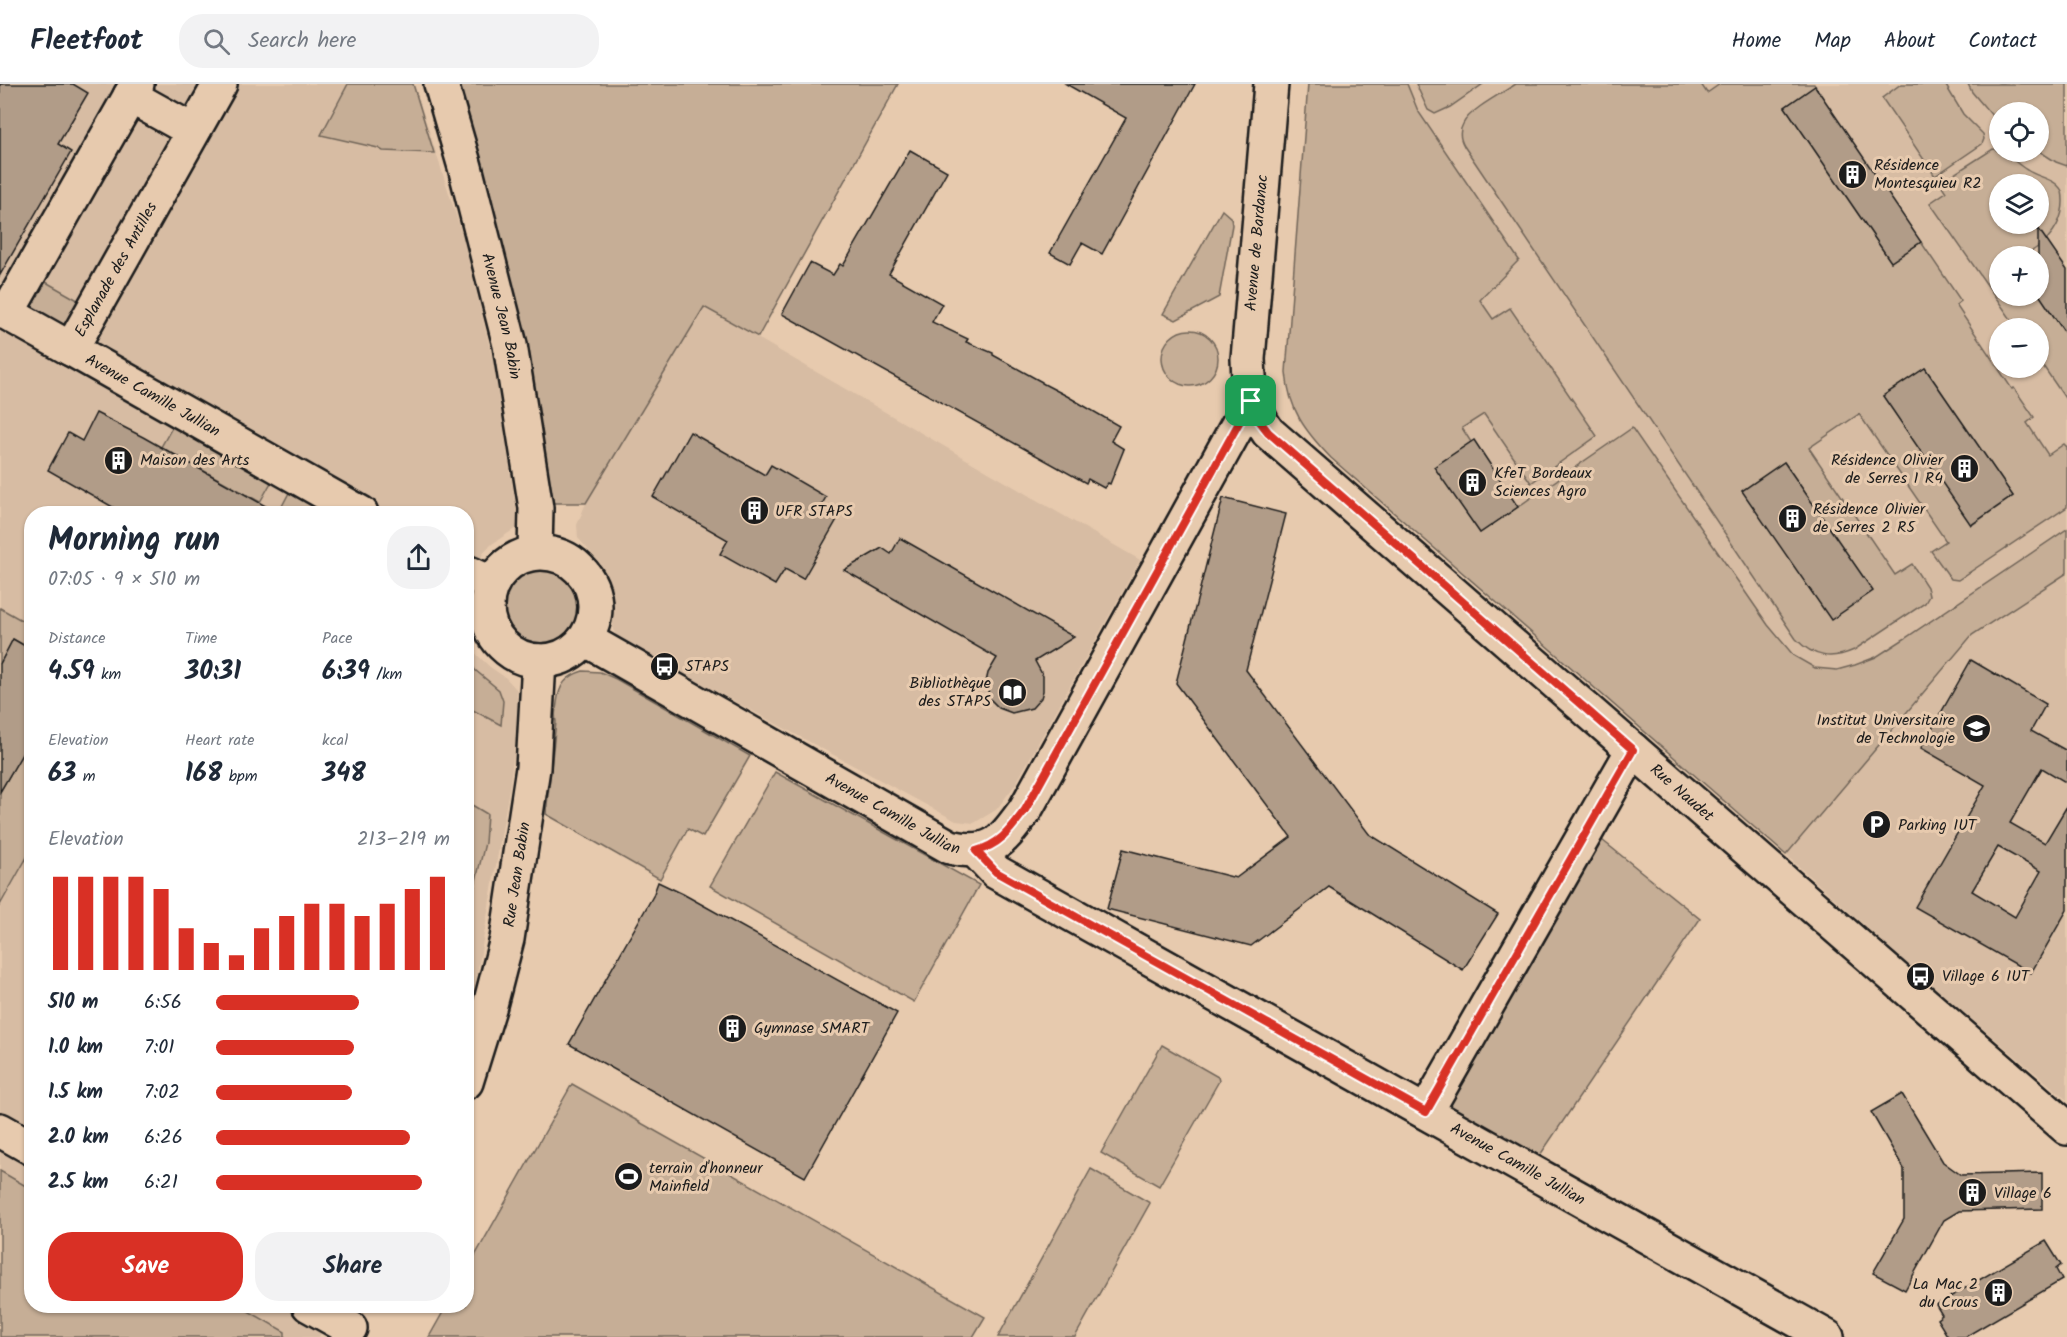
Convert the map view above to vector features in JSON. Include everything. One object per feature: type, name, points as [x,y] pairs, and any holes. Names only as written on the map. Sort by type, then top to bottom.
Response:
[{"type":"street","name":"Esplanade des Antilles","points":[[134,90],[7,313],[71,349],[220,84]]},
{"type":"street","name":"Avenue Jean Babin","points":[[441,84],[465,167],[510,345],[536,508],[535,552]]},
{"type":"street","name":"Avenue de Bardanac","points":[[1251,401],[1248,359],[1271,84]]},
{"type":"street","points":[[134,90],[193,131]]},
{"type":"street","name":"Avenue Camille Jullian","points":[[71,349],[349,506]]},
{"type":"street","points":[[976,851],[992,846],[1009,831],[1025,810],[1251,401]]},
{"type":"street","name":"Rue Naudet","points":[[1251,401],[1258,419],[1268,432],[2067,1128]]},
{"type":"street","points":[[535,552],[551,553],[566,558],[579,567],[589,580],[596,610],[585,639],[572,651],[556,659],[539,661],[522,658],[506,649],[495,635],[488,619],[487,601],[479,578],[502,568],[517,557],[535,552]]},
{"type":"street","name":"Avenue Camille Jullian","points":[[585,639],[950,847],[976,851],[996,872],[1827,1337]]},
{"type":"street","name":"Rue Jean Babin","points":[[474,1056],[507,939],[533,768],[539,661]]},
{"type":"street","points":[[1426,1112],[1633,750]]},
{"type":"street","points":[[0,1130],[24,1144]]},
{"type":"street","points":[[329,1313],[353,1323]]},
{"type":"shaded area","points":[[0,84],[414,84],[464,240],[494,365],[516,508],[516,528],[484,552],[474,571],[474,506],[24,506],[24,1313],[333,1313],[319,1337],[0,1337]]},
{"type":"shaded area","points":[[348,84],[413,84],[434,153],[383,151],[321,135]]},
{"type":"shaded area","points":[[449,84],[898,84],[758,337],[704,307],[586,503],[547,503]]},
{"type":"shaded area","points":[[1308,84],[2067,84],[2067,1100],[1921,976],[1778,848],[1331,458],[1299,421],[1290,399],[1286,372]]},
{"type":"shaded area","points":[[1308,84],[1407,84],[1418,111],[1519,260],[1480,300],[1493,319],[1510,308],[1597,436],[1531,483],[1484,414],[1462,428],[1471,442],[1435,467],[1480,533],[1632,428],[1768,625],[1794,656],[1815,668],[1837,670],[1876,657],[2067,529],[2067,573],[1972,635],[1786,855],[1331,458],[1306,429],[1291,398],[1286,372]]},
{"type":"shaded area","points":[[1416,84],[1483,84],[1450,107],[1435,114],[1428,110]]},
{"type":"shaded area","points":[[1516,84],[1701,84],[1707,93],[1720,84],[1814,84],[1815,86],[1785,107],[1891,262],[1921,242],[1961,301],[1956,305],[1989,354],[1989,378],[2005,378],[2012,389],[2014,388],[2034,417],[2027,423],[2048,455],[2064,444],[2067,447],[2067,507],[1958,580],[1951,579],[1931,551],[1946,541],[1859,414],[1809,448],[1895,575],[1912,564],[1927,587],[1929,596],[1925,603],[1854,650],[1831,656],[1810,650],[1796,639],[1464,146],[1461,138],[1462,127],[1466,119]],"holes":[[[1925,368],[2013,496],[1972,525],[1883,396]],[[1784,462],[1872,590],[1742,491]]]},
{"type":"shaded area","points":[[1901,84],[1945,84],[1963,114],[1983,134],[1982,144],[1935,176],[1882,98]]},
{"type":"shaded area","points":[[1968,84],[2067,84],[2067,166],[2049,157],[2049,102],[1989,102],[1989,112]]},
{"type":"shaded area","points":[[1989,152],[1989,162],[2016,162],[2034,174],[1989,174],[1989,234],[2049,234],[2049,180],[2062,191],[2063,200],[2057,225],[2039,246],[1989,246],[1989,288],[1930,203],[1946,192],[1940,183]]},
{"type":"shaded area","points":[[1222,210],[1231,218],[1232,225],[1219,297],[1176,320],[1163,314]]},
{"type":"shaded area","points":[[37,277],[90,307],[64,332],[30,313],[28,295]]},
{"type":"shaded area","points":[[2002,306],[2047,306],[2067,336],[2067,401],[2049,375],[2049,318],[2010,318]]},
{"type":"shaded area","points":[[704,307],[1140,560],[1015,785],[996,810],[974,823],[956,821],[619,639],[613,630],[612,602],[607,577],[601,564],[578,538],[577,525],[586,503]]},
{"type":"shaded area","points":[[1184,330],[1196,330],[1206,334],[1214,342],[1218,358],[1214,374],[1206,382],[1196,386],[1184,386],[1174,382],[1166,374],[1162,364],[1162,352],[1166,342],[1174,334]]},
{"type":"shaded area","points":[[174,424],[273,479],[260,502],[161,447]]},
{"type":"shaded area","points":[[291,489],[321,506],[282,506]]},
{"type":"shaded area","points":[[540,569],[555,572],[567,580],[575,592],[578,607],[575,622],[567,634],[555,642],[540,645],[525,642],[513,634],[505,622],[502,607],[505,592],[513,580],[525,572]]},
{"type":"shaded area","points":[[0,608],[24,622],[24,645],[13,639],[0,664]]},
{"type":"shaded area","points":[[474,652],[517,690],[517,730],[510,784],[474,992]]},
{"type":"shaded area","points":[[474,668],[499,690],[503,701],[501,725],[474,711]]},
{"type":"shaded area","points":[[583,671],[600,672],[616,679],[750,756],[703,837],[688,829],[660,879],[546,814],[558,697],[564,682]]},
{"type":"shaded area","points":[[24,749],[24,862],[0,905],[0,792]]},
{"type":"shaded area","points":[[775,772],[979,885],[914,1002],[710,886]]},
{"type":"shaded area","points":[[474,806],[487,814],[485,843],[474,889]]},
{"type":"shaded area","points":[[1597,836],[1700,919],[1534,1164],[1438,1104]]},
{"type":"shaded area","points":[[1162,1045],[1218,1077],[1219,1081],[1159,1186],[1101,1153]]},
{"type":"shaded area","name":"terrain d'honneur Mainfield","points":[[572,1084],[985,1317],[973,1337],[429,1337],[442,1313],[474,1313],[474,1258]]},
{"type":"shaded area","points":[[1091,1169],[1150,1203],[1075,1337],[998,1337]]},
{"type":"shaded area","points":[[0,1171],[24,1185],[24,1313],[252,1313],[285,1332],[285,1337],[0,1337]]},
{"type":"building","points":[[0,84],[73,84],[88,93],[58,144],[71,152],[0,275]]},
{"type":"building","points":[[1066,84],[1195,84],[1102,254],[1082,243],[1070,264],[1050,253],[1126,118]]},
{"type":"building","name":"Résidence Montesquieu R2","points":[[1815,86],[1921,242],[1891,262],[1785,107]]},
{"type":"building","points":[[910,150],[947,171],[889,274],[942,304],[932,322],[968,339],[966,342],[993,353],[1119,426],[1111,441],[1124,449],[1110,484],[1108,483],[1104,488],[1088,479],[1086,483],[782,314],[810,263],[833,275],[840,264],[843,266]]},
{"type":"building","points":[[2038,234],[2042,234],[2067,270],[2067,336],[2047,306],[2049,306],[2049,246],[2038,246]]},
{"type":"building","name":"Résidence Olivier de Serres 1 R4","points":[[1925,368],[2013,496],[1971,525],[1883,396]]},
{"type":"building","name":"Maison des Arts","points":[[96,413],[266,506],[111,506],[48,470],[68,433],[82,441]]},
{"type":"building","name":"UFR STAPS","points":[[690,432],[765,475],[771,465],[826,497],[821,506],[839,516],[803,579],[785,569],[775,585],[720,554],[728,540],[653,497]]},
{"type":"building","name":"KfeT Bordeaux Sciences Agro","points":[[1474,440],[1518,507],[1480,533],[1434,467]]},
{"type":"building","name":"Résidence Olivier de Serres 2 R5","points":[[1784,462],[1873,591],[1831,620],[1742,491]]},
{"type":"building","points":[[1223,498],[1286,514],[1246,670],[1369,834],[1498,914],[1463,970],[1329,887],[1251,946],[1107,909],[1123,849],[1236,878],[1291,837],[1176,683]]},
{"type":"building","name":"UFR STAPS","points":[[900,538],[1074,637],[1035,661],[1043,676],[1043,691],[1041,698],[1032,708],[1012,713],[999,708],[990,699],[986,682],[988,673],[997,658],[844,570],[882,548],[891,554]]},
{"type":"building","points":[[13,639],[24,645],[24,751],[0,792],[0,664]]},
{"type":"building","points":[[1971,660],[2046,704],[2031,731],[2067,751],[2067,783],[2042,768],[2010,823],[2045,843],[2067,806],[2067,910],[2031,973],[1915,907],[1985,785],[1921,748]],"holes":[[[1998,847],[2041,871],[2015,917],[1972,891]]]},
{"type":"building","name":"Gymnase SMART","points":[[658,882],[897,1013],[805,1177],[569,1044],[653,896]]},
{"type":"building","name":"Village 6","points":[[1902,1094],[1943,1162],[1961,1175],[2042,1173],[2042,1209],[1959,1211],[1944,1220],[1905,1290],[1873,1273],[1904,1219],[1904,1169],[1871,1112]]},
{"type":"building","name":"La Mac 2 du Crous","points":[[2046,1241],[2061,1265],[2056,1269],[2062,1280],[1965,1337],[1948,1337],[1937,1319],[1942,1315],[1936,1305]]},
{"type":"place","name":"Résidence Montesquieu R2","points":[[1853,174]]},
{"type":"place","name":"Maison des Arts","points":[[119,460]]},
{"type":"place","name":"Résidence Olivier de Serres 1 R4","points":[[1964,469]]},
{"type":"place","name":"KfeT Bordeaux Sciences Agro","points":[[1473,482]]},
{"type":"place","name":"UFR STAPS","points":[[754,511]]},
{"type":"place","name":"Résidence Olivier de Serres 2 R5","points":[[1792,518]]},
{"type":"place","name":"STAPS","points":[[664,666]]},
{"type":"place","name":"Bibliothèque des STAPS","points":[[1012,692]]},
{"type":"place","name":"Institut Universitaire de Technologie","points":[[1976,729]]},
{"type":"place","name":"Parking IUT","points":[[1877,825]]},
{"type":"place","name":"Village 6 IUT","points":[[1921,976]]},
{"type":"place","name":"Gymnase SMART","points":[[733,1028]]},
{"type":"place","name":"terrain d'honneur Mainfield","points":[[628,1177]]},
{"type":"place","name":"Village 6","points":[[1973,1193]]},
{"type":"place","name":"La Mac 2 du Crous","points":[[1999,1293]]},
{"type":"route","points":[[1251,401],[1258,419],[1268,432],[1633,750],[1426,1112],[996,872],[976,851],[992,846],[1009,831],[1025,810],[1251,401]]}]
